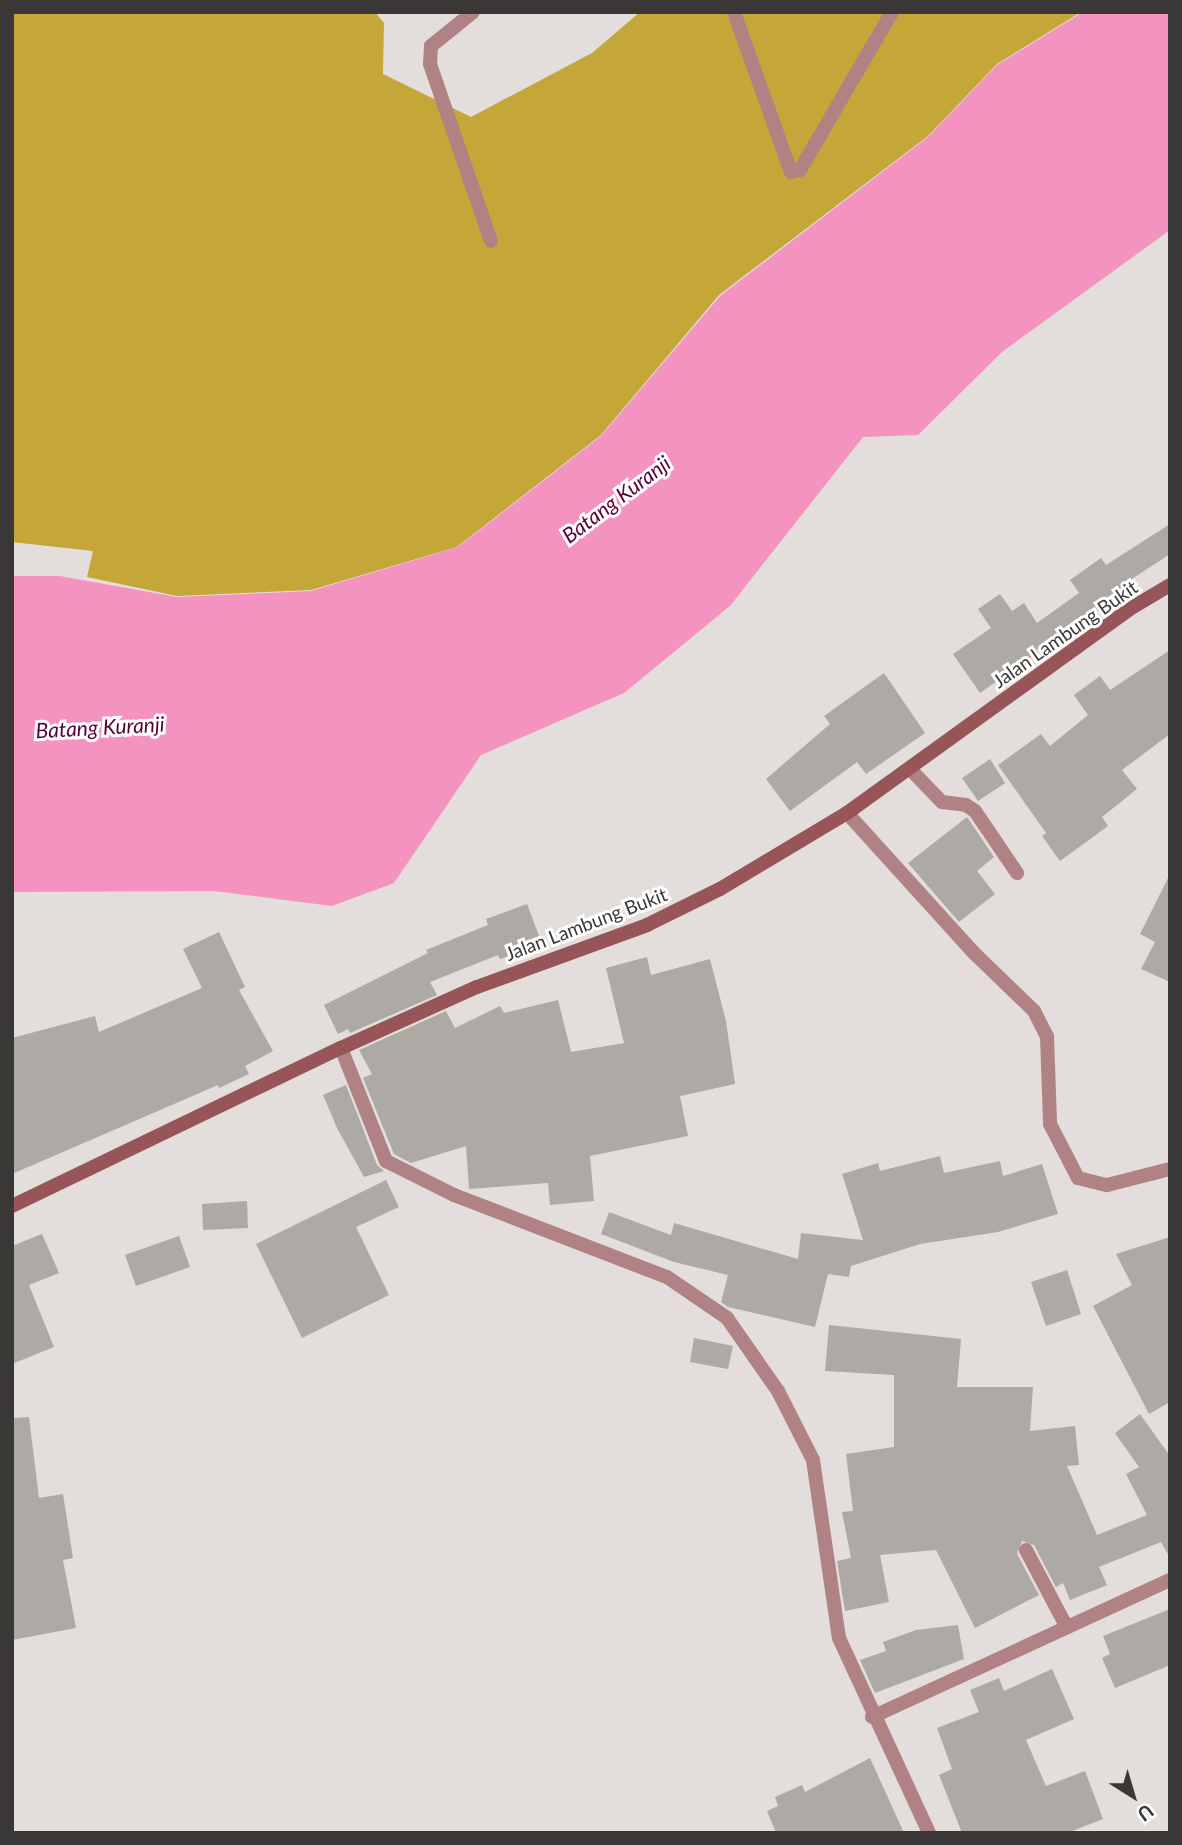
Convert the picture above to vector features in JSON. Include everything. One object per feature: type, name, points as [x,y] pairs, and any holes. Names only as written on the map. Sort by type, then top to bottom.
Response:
[{"type":"street","points":[[473,12],[431,46],[430,64],[492,241]]},
{"type":"street","points":[[734,12],[791,172],[800,170],[892,12]]},
{"type":"street","name":"Jalan Lambung Bukit","points":[[12,1206],[341,1048],[477,987],[647,925],[720,889],[847,813],[1128,610],[1170,585]]},
{"type":"street","points":[[910,769],[942,802],[966,805],[975,811],[1017,873]]},
{"type":"street","points":[[847,813],[973,952],[1034,1011],[1047,1036],[1050,1124],[1078,1178],[1107,1185],[1170,1169]]},
{"type":"street","points":[[341,1048],[386,1161],[454,1195],[667,1277],[727,1318],[778,1391],[813,1460],[839,1639],[872,1717],[929,1833]]},
{"type":"street","points":[[1026,1550],[1066,1626]]},
{"type":"street","points":[[872,1717],[1170,1580]]},
{"type":"shaded area","points":[[12,12],[375,12],[384,23],[383,74],[471,117],[592,53],[640,12],[1081,12],[997,64],[928,136],[719,295],[601,435],[457,547],[311,590],[177,596],[87,577],[93,551],[12,542]]},
{"type":"water","name":"Batang Kuranji","points":[[1083,12],[1170,12],[1170,230],[1002,352],[918,435],[863,437],[730,606],[624,693],[481,755],[394,883],[332,906],[214,891],[12,892],[12,576],[60,576],[177,597],[311,591],[458,547],[601,436],[720,296],[928,137],[997,65]]},
{"type":"building","points":[[1170,524],[1170,554],[1121,586],[1125,592],[980,693],[953,654],[991,628],[978,609],[1000,594],[1012,611],[1024,603],[1037,623],[1079,593],[1070,580],[1101,558],[1106,565]]},
{"type":"building","points":[[1170,650],[1170,734],[1122,770],[1137,789],[1102,817],[1108,826],[1060,861],[1042,836],[1046,833],[998,765],[1041,734],[1050,746],[1088,715],[1074,695],[1100,676],[1110,690]]},
{"type":"building","points":[[884,673],[925,733],[866,774],[857,762],[790,811],[766,779],[830,724],[824,716]]},
{"type":"building","points":[[990,759],[1005,783],[978,801],[962,778]]},
{"type":"building","points":[[967,817],[994,857],[977,871],[995,894],[959,922],[908,863]]},
{"type":"building","points":[[1170,874],[1170,982],[1141,969],[1155,942],[1140,934]]},
{"type":"building","points":[[527,904],[542,944],[500,959],[498,955],[430,982],[437,995],[350,1033],[348,1029],[338,1034],[324,1005],[428,953],[426,950],[488,925],[486,919]]},
{"type":"building","points":[[219,932],[245,987],[239,990],[273,1051],[245,1066],[249,1074],[12,1174],[12,1038],[95,1016],[99,1032],[202,988],[183,949]]},
{"type":"building","points":[[647,957],[651,975],[710,959],[726,1021],[735,1084],[680,1096],[688,1136],[590,1156],[594,1201],[550,1205],[548,1183],[469,1189],[466,1146],[411,1163],[394,1154],[363,1078],[372,1074],[359,1050],[446,1011],[455,1028],[500,1006],[504,1013],[558,1000],[571,1052],[624,1043],[606,968]]},
{"type":"building","points":[[346,1085],[377,1165],[384,1171],[364,1177],[337,1128],[323,1095]]},
{"type":"building","points":[[940,1156],[944,1173],[1000,1161],[1003,1176],[1042,1164],[1058,1214],[998,1232],[920,1244],[851,1266],[849,1277],[828,1274],[815,1327],[728,1307],[721,1302],[728,1275],[674,1262],[601,1234],[609,1212],[671,1235],[674,1223],[798,1259],[801,1233],[863,1240],[842,1174],[878,1163],[880,1171]]},
{"type":"building","points":[[386,1180],[399,1207],[356,1227],[389,1295],[302,1338],[256,1244]]},
{"type":"building","points":[[247,1201],[248,1228],[203,1230],[202,1204]]},
{"type":"building","points":[[42,1234],[59,1273],[29,1285],[54,1347],[12,1364],[12,1246]]},
{"type":"building","points":[[179,1236],[190,1267],[136,1286],[125,1255]]},
{"type":"building","points":[[1170,1237],[1170,1402],[1149,1414],[1093,1306],[1132,1285],[1116,1254]]},
{"type":"building","points":[[1067,1270],[1081,1314],[1046,1326],[1031,1282]]},
{"type":"building","points":[[829,1325],[961,1339],[957,1387],[1033,1387],[1030,1431],[1075,1426],[1079,1465],[1067,1466],[1097,1535],[1147,1515],[1126,1474],[1139,1467],[1115,1433],[1140,1414],[1170,1456],[1170,1558],[1161,1542],[1099,1567],[1107,1585],[1070,1600],[1063,1583],[1056,1587],[1034,1545],[1022,1541],[1017,1554],[1039,1595],[975,1628],[936,1550],[880,1555],[889,1602],[845,1611],[837,1561],[851,1558],[842,1512],[853,1511],[846,1454],[894,1447],[894,1375],[825,1371]]},
{"type":"building","points":[[694,1338],[733,1346],[728,1369],[690,1362]]},
{"type":"building","points":[[29,1417],[39,1498],[63,1494],[73,1558],[63,1560],[76,1628],[12,1640],[12,1418]]},
{"type":"building","points":[[1170,1609],[1170,1665],[1115,1688],[1102,1658],[1110,1654],[1103,1636]]},
{"type":"building","points":[[958,1625],[964,1659],[875,1693],[860,1660],[886,1651],[883,1642],[916,1630]]},
{"type":"building","points":[[1052,1669],[1074,1719],[1026,1740],[1046,1786],[1085,1771],[1103,1819],[1067,1833],[962,1833],[939,1775],[952,1769],[937,1728],[979,1712],[970,1690],[999,1678],[1004,1691]]},
{"type":"building","points":[[870,1758],[904,1833],[776,1833],[767,1811],[778,1806],[775,1797],[802,1785],[805,1792]]}]
